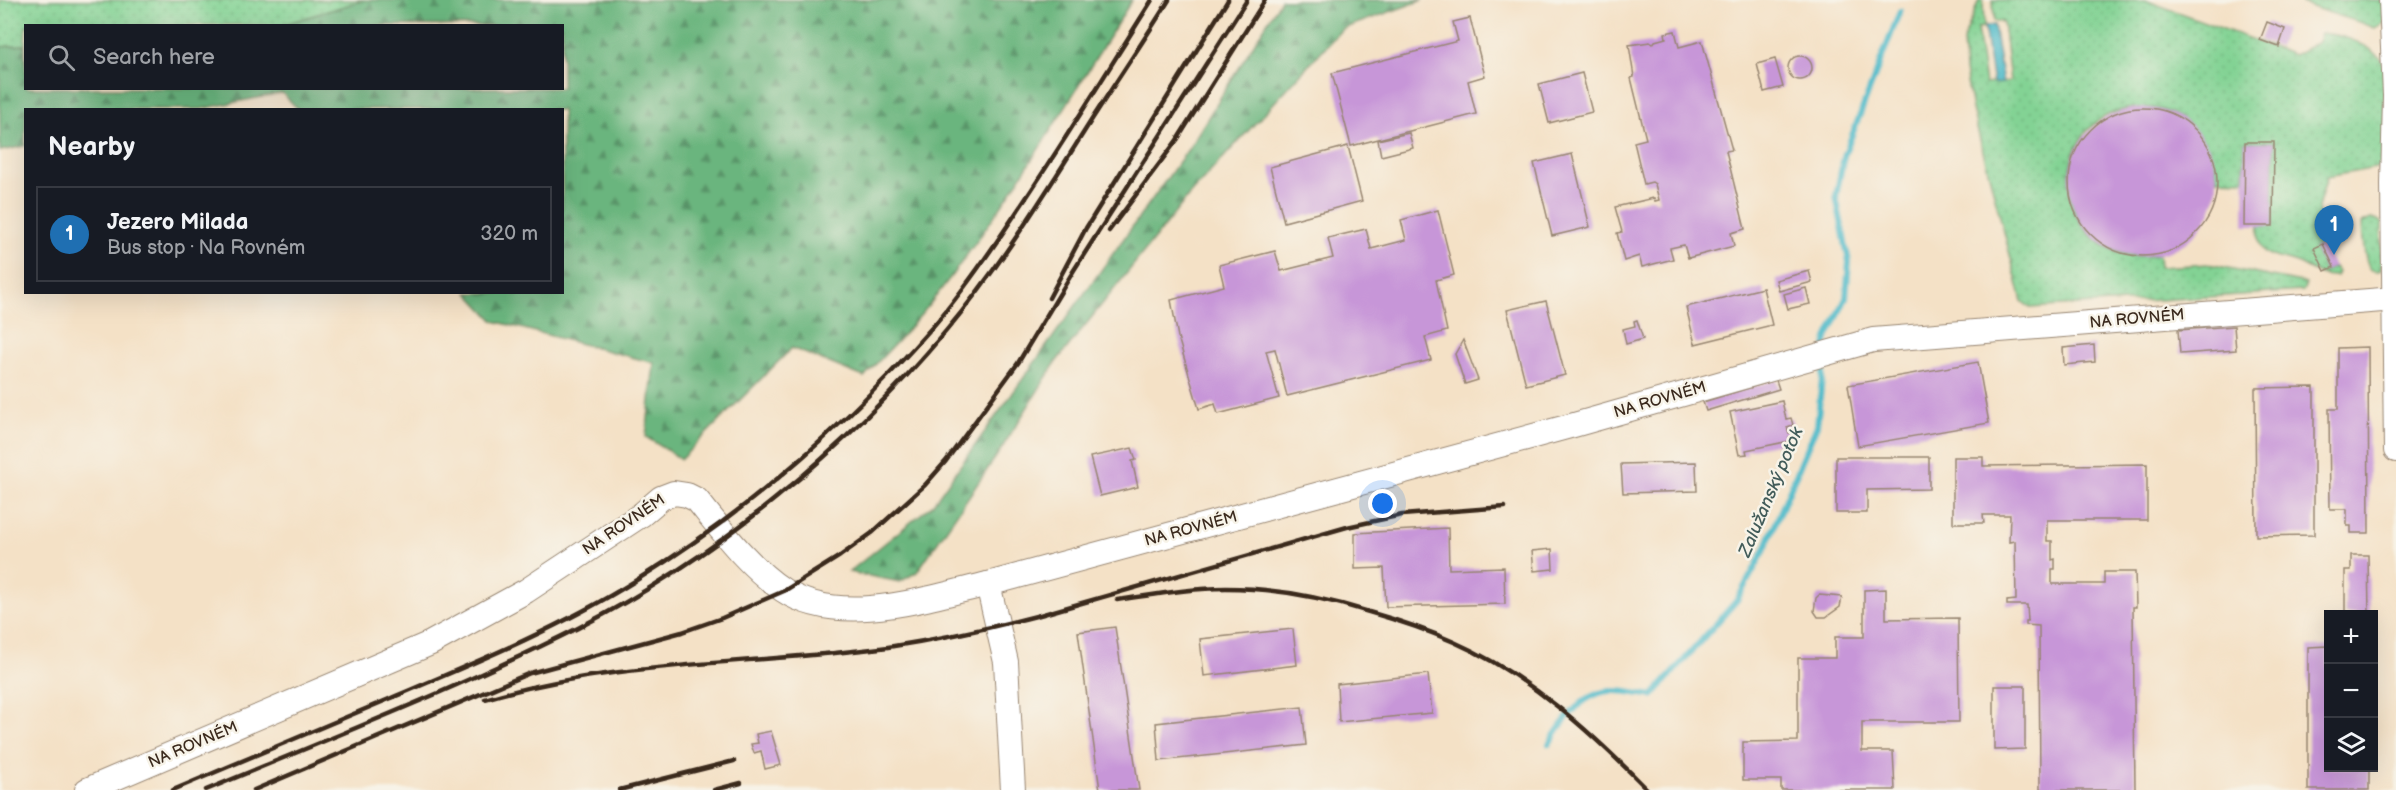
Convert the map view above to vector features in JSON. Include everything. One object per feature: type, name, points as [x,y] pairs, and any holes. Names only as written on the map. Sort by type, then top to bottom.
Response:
[{"type":"street","points":[[2391,0],[2395,96],[2396,450]]},
{"type":"street","name":"NA ROVNÉM","points":[[87,790],[431,643],[526,591],[641,515],[661,498],[674,493],[687,495],[697,501],[770,580],[805,602],[832,608],[899,604],[988,584],[1873,340],[2395,299]]},
{"type":"street","points":[[988,584],[1006,662],[1013,790]]},
{"type":"green space","points":[[0,0],[364,0],[285,24],[24,24],[24,45],[0,47]]},
{"type":"green space","points":[[364,0],[1132,0],[1033,158],[954,273],[903,336],[864,377],[792,348],[681,459],[646,437],[654,363],[494,321],[469,294],[564,294],[564,108],[297,108],[282,93],[206,108],[24,108],[24,146],[0,151],[0,47],[24,45],[24,90],[564,90],[564,24],[285,24]]},
{"type":"green space","points":[[1281,0],[1423,0],[1342,29],[1190,194],[1056,362],[1000,451],[917,572],[900,582],[849,572],[932,505],[1189,148]]},
{"type":"green space","points":[[1979,0],[1983,0],[1984,27],[1977,28],[1985,84],[2010,81],[2003,22],[1994,21],[1993,0],[2145,0],[2294,55],[2318,42],[2321,33],[2358,42],[2374,52],[2386,66],[2386,166],[2327,177],[2318,207],[2323,244],[2314,248],[2325,271],[2334,267],[2338,272],[2336,276],[2322,275],[2270,255],[2264,252],[2261,246],[2259,226],[2273,226],[2274,142],[2245,142],[2244,180],[2217,179],[2213,160],[2205,143],[2186,123],[2162,110],[2134,108],[2103,118],[2082,137],[2071,163],[2070,191],[2078,218],[2096,240],[2123,254],[2159,255],[2160,267],[2209,264],[2306,284],[2303,291],[2030,308],[2022,301],[1972,109],[1965,70],[1963,41]]},
{"type":"green space","points":[[2304,0],[2385,0],[2384,23],[2375,28],[2302,3]]},
{"type":"green space","points":[[2371,219],[2382,223],[2381,270],[2376,271],[2369,267],[2363,241],[2362,223]]},
{"type":"water","points":[[1994,25],[2003,83],[1993,84],[1984,27]]},
{"type":"building","points":[[1470,18],[1485,76],[1468,81],[1476,114],[1351,146],[1332,73],[1458,41],[1453,22]]},
{"type":"building","points":[[2267,22],[2285,29],[2279,47],[2260,40]]},
{"type":"building","points":[[1675,31],[1679,47],[1702,41],[1732,150],[1726,151],[1745,229],[1731,233],[1734,246],[1688,258],[1684,245],[1670,248],[1673,259],[1642,267],[1639,256],[1624,261],[1617,233],[1622,232],[1615,207],[1654,198],[1655,201],[1659,200],[1655,184],[1652,182],[1644,184],[1634,142],[1646,139],[1631,78],[1634,77],[1629,45],[1650,42],[1653,44],[1655,41],[1666,38],[1665,33]]},
{"type":"building","points":[[1800,56],[1809,59],[1812,68],[1809,77],[1800,80],[1791,77],[1788,68],[1791,59]]},
{"type":"building","points":[[1775,59],[1783,87],[1764,92],[1757,64]]},
{"type":"building","points":[[1582,73],[1592,112],[1549,123],[1539,84]]},
{"type":"building","points":[[2143,108],[2171,113],[2184,120],[2195,130],[2205,141],[2212,154],[2217,182],[2212,210],[2205,223],[2195,234],[2184,244],[2171,251],[2143,256],[2115,251],[2102,244],[2091,234],[2081,223],[2074,210],[2069,182],[2074,154],[2081,141],[2091,130],[2102,120],[2115,113]]},
{"type":"building","points":[[1409,133],[1413,148],[1381,156],[1378,140]]},
{"type":"building","points":[[2245,142],[2274,142],[2273,226],[2244,226]]},
{"type":"building","points":[[1348,146],[1362,201],[1284,222],[1270,167]]},
{"type":"building","points":[[1572,154],[1590,227],[1552,236],[1534,163]]},
{"type":"building","points":[[1438,210],[1454,275],[1436,280],[1447,331],[1425,337],[1431,360],[1287,396],[1275,349],[1266,351],[1279,398],[1218,414],[1215,404],[1199,409],[1178,337],[1171,300],[1224,286],[1219,265],[1275,251],[1281,271],[1333,258],[1328,238],[1366,229],[1371,249],[1406,240],[1401,220]]},
{"type":"building","points":[[2323,244],[2334,267],[2325,271],[2314,248]]},
{"type":"building","points":[[1809,271],[1812,282],[1779,291],[1776,280]]},
{"type":"building","points":[[1763,288],[1772,325],[1695,344],[1686,307]]},
{"type":"building","points":[[1806,288],[1810,304],[1788,309],[1784,294]]},
{"type":"building","points":[[1546,301],[1565,375],[1526,385],[1507,310]]},
{"type":"building","points":[[1637,320],[1643,339],[1626,344],[1623,329],[1635,326],[1634,321]]},
{"type":"building","points":[[2234,326],[2236,350],[2180,354],[2178,330]]},
{"type":"building","points":[[1463,340],[1478,380],[1465,384],[1455,354]]},
{"type":"building","points":[[2094,345],[2095,362],[2064,365],[2063,348]]},
{"type":"building","points":[[2368,347],[2369,533],[2351,533],[2351,526],[2347,526],[2347,509],[2330,509],[2329,409],[2338,409],[2338,348]]},
{"type":"building","points":[[1978,362],[1989,423],[1858,446],[1848,385]]},
{"type":"building","points":[[1776,380],[1779,389],[1706,411],[1703,402]]},
{"type":"building","points":[[2314,387],[2314,535],[2256,536],[2255,388]]},
{"type":"building","points":[[1782,401],[1786,419],[1791,418],[1793,425],[1787,427],[1789,433],[1793,432],[1794,436],[1789,437],[1790,441],[1746,450],[1747,454],[1739,455],[1730,412]]},
{"type":"building","points":[[1132,448],[1136,460],[1132,461],[1138,487],[1100,496],[1090,457]]},
{"type":"building","points":[[1836,457],[1929,457],[1929,489],[1867,490],[1867,513],[1836,513]]},
{"type":"building","points":[[1953,457],[1983,457],[1983,466],[2147,464],[2147,520],[2047,520],[2047,541],[2052,541],[2052,560],[2055,559],[2052,584],[2104,584],[2104,572],[2135,572],[2136,607],[2133,607],[2135,790],[2040,790],[2039,626],[2026,625],[2027,605],[2007,605],[2007,601],[2016,600],[2015,541],[2009,542],[2010,515],[1983,515],[1984,523],[1953,523]]},
{"type":"building","points":[[1696,462],[1697,491],[1623,493],[1621,464]]},
{"type":"building","points":[[1448,528],[1449,569],[1504,567],[1505,604],[1386,607],[1384,568],[1355,569],[1355,533]]},
{"type":"building","points":[[1552,549],[1553,569],[1534,571],[1532,551]]},
{"type":"building","points":[[2351,555],[2368,555],[2369,610],[2345,610],[2345,570],[2351,570]]},
{"type":"building","points":[[1886,589],[1886,619],[1958,618],[1959,722],[1862,722],[1862,751],[1893,751],[1895,790],[1781,790],[1781,780],[1743,780],[1743,742],[1798,741],[1798,658],[1835,658],[1835,637],[1864,637],[1864,590]]},
{"type":"building","points":[[1819,595],[1842,597],[1840,607],[1826,617],[1818,617],[1814,611],[1816,598]]},
{"type":"building","points":[[1115,627],[1139,790],[1100,790],[1078,632]]},
{"type":"building","points":[[1293,629],[1297,665],[1204,676],[1200,639]]},
{"type":"building","points":[[2324,646],[2324,772],[2369,772],[2369,790],[2308,790],[2308,647]]},
{"type":"building","points":[[1428,674],[1432,713],[1339,722],[1337,684]]},
{"type":"building","points":[[1994,686],[2025,686],[2025,749],[1994,750]]},
{"type":"building","points":[[1302,707],[1306,745],[1159,761],[1156,723]]},
{"type":"building","points":[[771,731],[781,765],[765,769],[761,751],[754,753],[751,744],[758,743],[756,734]]},
{"type":"waterway","name":"Zalužanský potok","points":[[1825,347],[1846,298],[1849,262],[1836,196],[1844,156],[1900,11]]},
{"type":"waterway","name":"Zalužanský potok","points":[[1549,744],[1567,718],[1590,697],[1610,691],[1652,696],[1737,600],[1763,553],[1817,425],[1824,361]]},
{"type":"railway","points":[[173,790],[452,673],[576,615],[677,554],[717,526],[795,464],[832,431],[902,361],[965,286],[1030,192],[1152,0]]},
{"type":"railway","points":[[206,790],[440,692],[578,628],[680,569],[777,498],[866,417],[907,375],[966,307],[1021,230],[1169,0]]},
{"type":"railway","points":[[1049,298],[1086,228],[1228,0]]},
{"type":"railway","points":[[254,790],[530,673],[682,632],[722,618],[784,591],[872,533],[925,485],[946,461],[1018,363],[1074,270],[1247,0]]},
{"type":"railway","points":[[1109,231],[1177,140],[1265,0]]},
{"type":"railway","points":[[485,699],[534,686],[635,670],[838,653],[926,640],[1040,615],[1347,527],[1402,515],[1505,507]]},
{"type":"railway","points":[[1117,600],[1199,589],[1262,590],[1298,594],[1334,602],[1423,629],[1482,655],[1534,688],[1605,747],[1648,790]]},
{"type":"railway","points":[[619,790],[734,761]]},
{"type":"railway","points":[[714,790],[741,783]]},
{"type":"place","name":"Jezero Milada","points":[[2334,255]]}]
